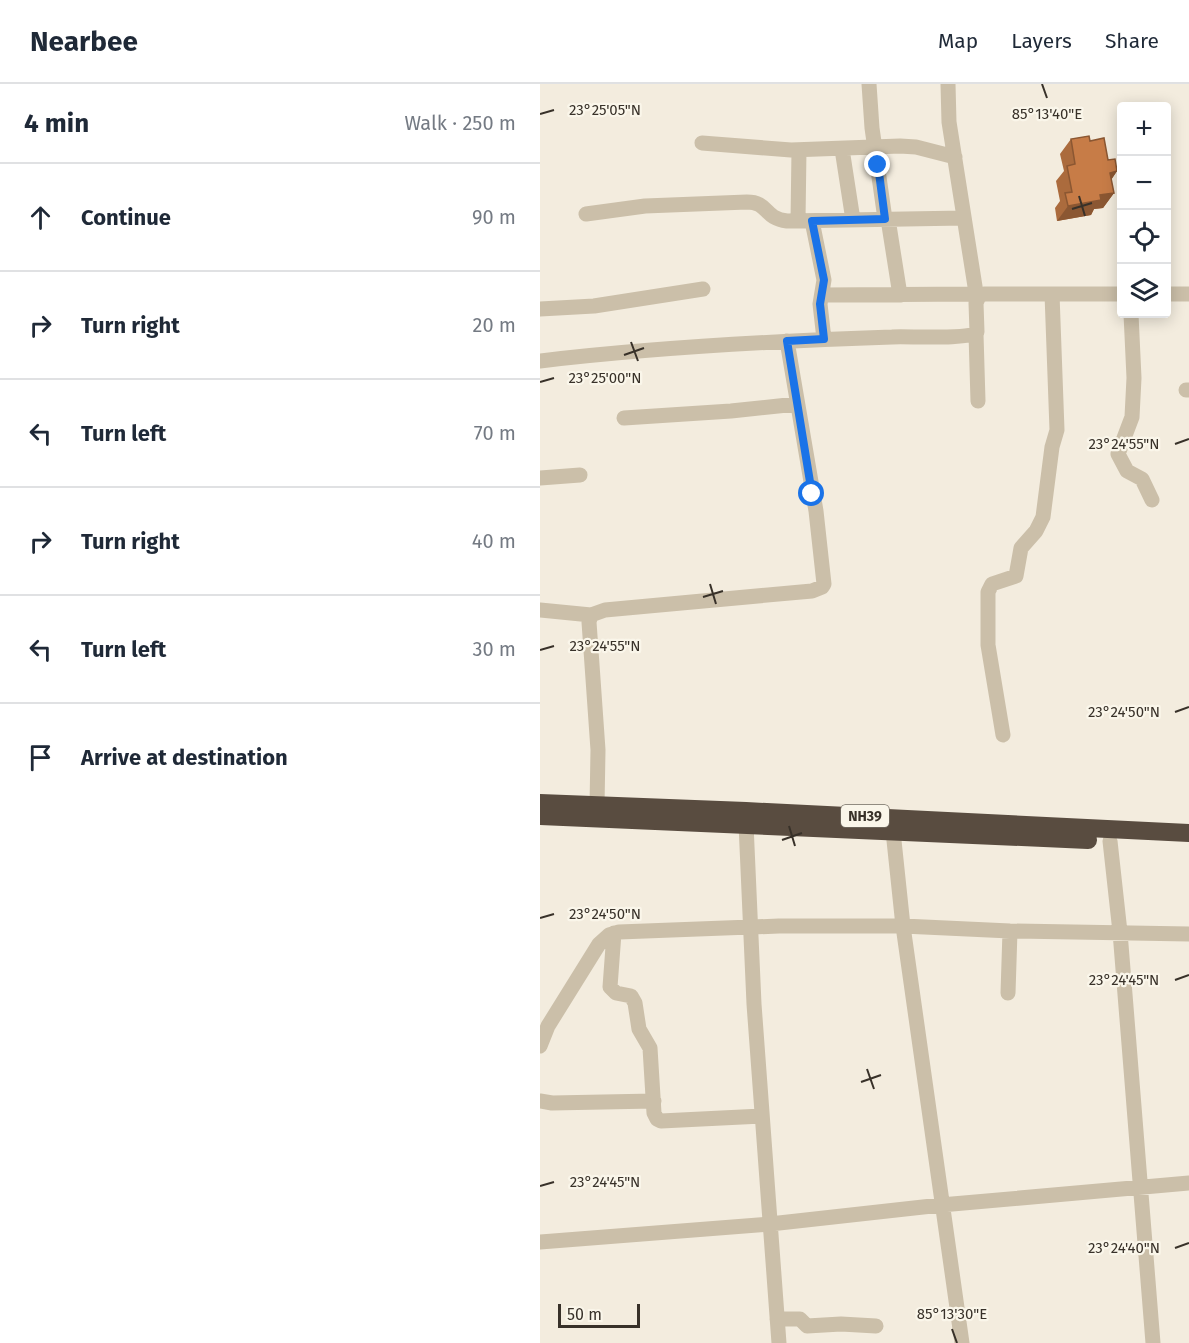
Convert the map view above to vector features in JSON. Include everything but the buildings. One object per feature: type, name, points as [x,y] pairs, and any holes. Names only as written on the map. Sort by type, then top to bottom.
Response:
[{"type":"highway","name":"NH39","points":[[540,803],[1189,833]]},
{"type":"highway","name":"NH39","points":[[540,816],[1189,845]]},
{"type":"street","points":[[869,84],[875,147],[900,295]]},
{"type":"street","points":[[948,84],[949,122],[976,297],[978,401]]},
{"type":"street","points":[[702,143],[799,150],[916,147],[955,158]]},
{"type":"street","points":[[842,149],[853,220]]},
{"type":"street","points":[[799,150],[805,221],[824,280],[820,304],[824,339]]},
{"type":"street","points":[[586,214],[645,206],[747,202],[759,204],[775,220],[964,218]]},
{"type":"street","points":[[540,309],[594,306],[703,289]]},
{"type":"street","points":[[822,295],[976,297],[984,294],[1117,294]]},
{"type":"street","points":[[1003,735],[988,645],[988,592],[992,584],[1016,576],[1021,548],[1036,531],[1043,517],[1052,447],[1057,430],[1052,294]]},
{"type":"street","points":[[1171,294],[1189,294]]},
{"type":"street","points":[[1131,318],[1134,378],[1132,417],[1118,454],[1127,471],[1142,479],[1152,500]]},
{"type":"street","points":[[540,361],[696,346],[911,336],[968,337],[976,334]]},
{"type":"street","points":[[540,610],[591,615],[605,610],[812,591],[822,587],[824,578],[816,511],[787,341]]},
{"type":"street","points":[[624,418],[797,404]]},
{"type":"street","points":[[540,478],[579,475]]},
{"type":"street","points":[[591,615],[589,622],[598,750],[597,806]]},
{"type":"street","points":[[746,824],[762,1116],[779,1343]]},
{"type":"street","points":[[893,831],[903,926],[962,1343]]},
{"type":"street","points":[[1110,841],[1120,932],[1153,1343]]},
{"type":"street","points":[[540,1046],[548,1026],[599,944],[614,933],[903,926],[1010,931],[1189,934]]},
{"type":"street","points":[[1008,993],[1010,931]]},
{"type":"street","points":[[614,933],[610,987],[616,993],[631,996],[635,1003],[639,1029],[650,1048],[655,1117],[661,1121],[762,1116]]},
{"type":"street","points":[[540,1101],[552,1103],[654,1101]]},
{"type":"street","points":[[540,1242],[770,1224],[941,1205],[1189,1183]]},
{"type":"street","points":[[777,1318],[800,1319],[807,1326],[842,1324],[876,1326]]},
{"type":"route","points":[[812,494],[787,341],[824,339],[820,304],[824,291],[824,280],[812,221],[885,219],[878,165]]}]
